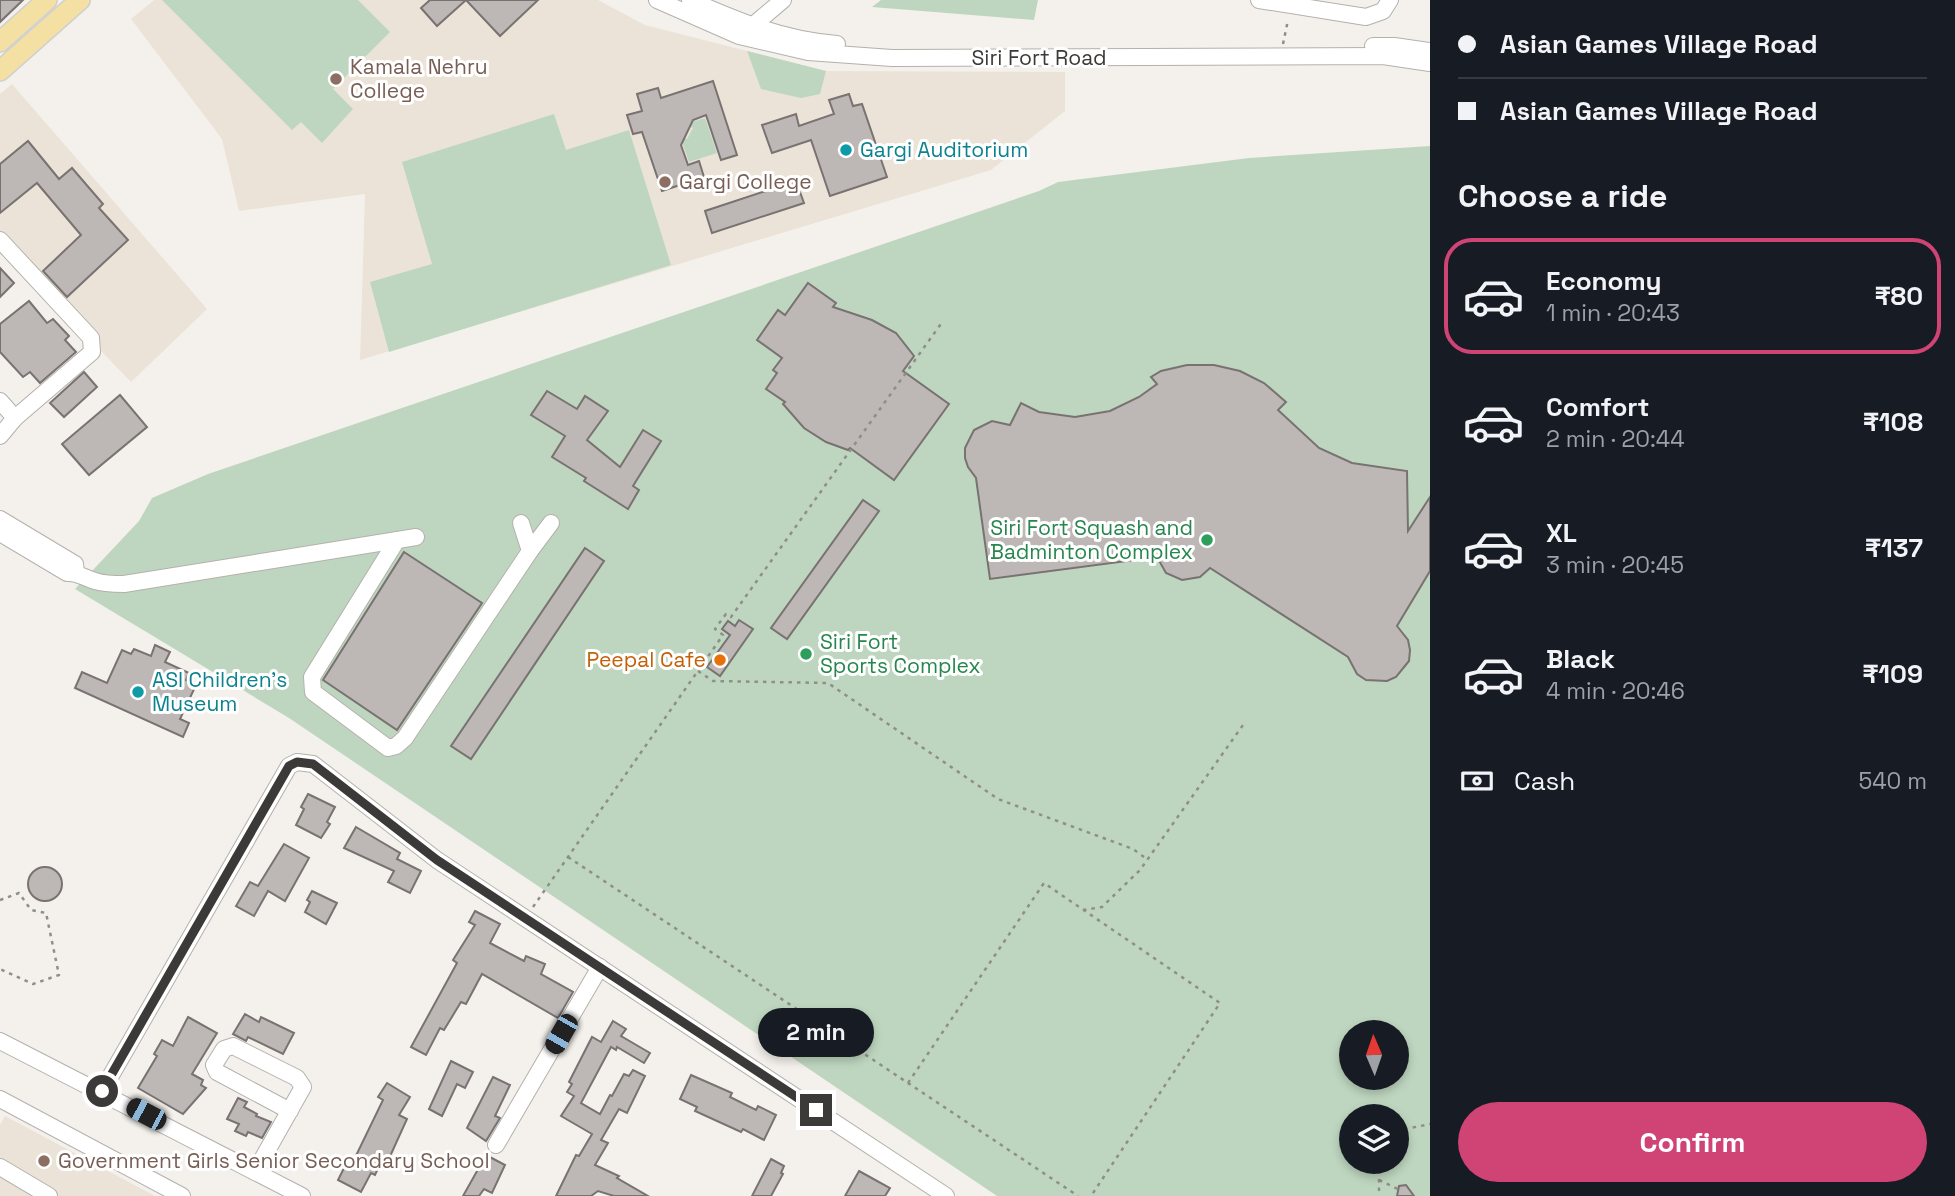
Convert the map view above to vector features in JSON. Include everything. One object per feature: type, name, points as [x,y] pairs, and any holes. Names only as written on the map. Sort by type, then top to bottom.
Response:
[{"type":"main road","points":[[0,42],[47,0]]},
{"type":"main road","points":[[0,71],[80,0]]},
{"type":"street","name":"Siri Fort Road","points":[[657,0],[739,36],[808,52],[892,58],[1383,56],[1430,63]]},
{"type":"street","name":"Siri Fort Road","points":[[690,0],[751,27],[820,42],[904,48],[1394,46],[1430,51]]},
{"type":"street","points":[[751,27],[783,0]]},
{"type":"street","points":[[1259,0],[1291,9],[1366,18],[1383,10],[1390,0]]},
{"type":"street","points":[[0,240],[92,341],[92,352],[15,418],[0,436]]},
{"type":"street","points":[[0,401],[15,418]]},
{"type":"street","points":[[0,519],[75,564],[76,572]]},
{"type":"street","points":[[521,523],[530,551]]},
{"type":"street","points":[[397,540],[312,677],[311,684],[313,692],[388,748],[396,746],[405,738],[551,523]]},
{"type":"street","points":[[0,533],[67,573],[76,572],[97,582],[124,584],[416,537]]},
{"type":"street","points":[[102,1091],[289,766],[297,762],[313,764],[437,860],[946,1196]]},
{"type":"street","points":[[496,1145],[600,967]]},
{"type":"street","points":[[0,1041],[302,1196]]},
{"type":"street","points":[[255,1172],[303,1087],[297,1078],[233,1046],[224,1049],[214,1065],[217,1072],[289,1111]]},
{"type":"street","points":[[0,1099],[182,1196]]},
{"type":"street","points":[[0,1167],[49,1196]]},
{"type":"path","points":[[1283,47],[1291,9]]},
{"type":"path","points":[[525,918],[723,635],[715,629],[726,614],[731,617],[943,321]]},
{"type":"path","points":[[698,671],[713,681],[828,683],[998,799],[1133,849],[1148,860]]},
{"type":"path","points":[[1083,910],[1102,906],[1140,870],[1242,725]]},
{"type":"path","points":[[568,857],[1078,1196]]},
{"type":"path","points":[[908,1083],[1044,883],[1220,1003],[1091,1196]]},
{"type":"path","points":[[0,900],[19,893],[32,910],[46,913],[60,975],[33,984],[0,969]]},
{"type":"path","points":[[1409,1128],[1430,1124]]},
{"type":"path","points":[[1379,1174],[1379,1196]]},
{"type":"path","points":[[1379,1180],[1398,1189]]},
{"type":"shaded area","name":"Gargi College","points":[[154,0],[598,0],[645,25],[826,71],[1065,72],[1065,111],[991,170],[360,360],[365,194],[239,211],[222,139],[131,19]]},
{"type":"shaded area","points":[[12,84],[207,309],[131,382],[0,246],[0,94]]},
{"type":"shaded area","name":"Government Girls Senior Secondary School","points":[[5,1116],[155,1196],[0,1196],[0,1125]]},
{"type":"green space","points":[[162,0],[358,0],[390,32],[333,89],[353,109],[322,143],[301,122],[292,130]]},
{"type":"green space","points":[[881,0],[1038,0],[1034,20],[872,7]]},
{"type":"green space","points":[[747,51],[826,71],[820,94],[801,98],[761,89]]},
{"type":"green space","points":[[554,114],[566,150],[629,130],[671,265],[389,352],[370,282],[432,264],[402,162]]},
{"type":"green space","points":[[705,118],[717,153],[689,162],[680,136],[687,139],[693,128],[685,124]]},
{"type":"green space","name":"Siri Fort Sports Complex","points":[[1430,146],[1430,1196],[997,1196],[289,718],[75,589],[139,521],[152,498],[208,474],[1039,191],[1058,182],[1249,158]]},
{"type":"building","points":[[0,0],[23,0],[0,22]]},
{"type":"building","points":[[430,0],[466,0],[437,26],[421,8]]},
{"type":"building","points":[[466,0],[538,0],[500,36]]},
{"type":"building","points":[[713,81],[737,155],[721,160],[706,115],[693,120],[681,145],[688,165],[699,161],[704,177],[662,191],[642,132],[633,134],[627,115],[642,111],[637,94],[658,88],[661,98]]},
{"type":"building","name":"Gargi Auditorium","points":[[849,94],[853,106],[862,104],[887,177],[830,196],[811,140],[772,153],[762,125],[796,114],[799,126],[834,114],[829,100]]},
{"type":"building","points":[[28,141],[59,179],[72,168],[103,204],[99,208],[128,240],[67,297],[43,271],[81,235],[37,183],[0,213],[0,164]]},
{"type":"building","points":[[796,181],[804,203],[712,233],[705,211]]},
{"type":"building","points":[[0,268],[14,283],[0,297]]},
{"type":"building","points":[[808,283],[836,303],[833,307],[872,320],[896,333],[914,356],[903,371],[949,404],[894,480],[850,448],[848,450],[826,442],[804,428],[783,404],[785,402],[766,389],[777,373],[773,370],[782,358],[757,340],[778,310],[785,315]]},
{"type":"building","points":[[29,301],[47,323],[53,319],[69,336],[65,340],[76,352],[40,383],[30,372],[23,377],[0,352],[0,324]]},
{"type":"building","name":"Siri Fort Squash and Badminton Complex","points":[[1187,365],[1214,365],[1240,371],[1264,383],[1286,402],[1278,410],[1319,448],[1352,463],[1407,471],[1408,531],[1430,497],[1430,571],[1397,626],[1408,640],[1410,650],[1409,661],[1396,677],[1387,681],[1366,680],[1357,674],[1348,657],[1210,568],[1200,577],[1182,580],[1166,573],[1157,557],[990,579],[976,478],[965,458],[965,448],[974,430],[992,421],[1010,425],[1021,403],[1039,412],[1075,417],[1110,411],[1139,397],[1157,384],[1151,377],[1161,371]]},
{"type":"building","points":[[84,372],[97,387],[64,417],[50,403]]},
{"type":"building","points":[[547,391],[577,409],[585,396],[608,411],[587,440],[620,467],[643,430],[661,441],[633,486],[639,490],[628,509],[552,457],[565,436],[531,415]]},
{"type":"building","points":[[120,395],[147,427],[89,475],[62,444]]},
{"type":"building","points":[[863,500],[879,511],[787,639],[771,628]]},
{"type":"building","points":[[585,548],[604,561],[471,759],[451,746]]},
{"type":"building","points":[[404,552],[482,603],[397,730],[323,680]]},
{"type":"building","points":[[739,620],[753,629],[720,676],[707,667],[730,635],[722,629],[728,621],[735,626]]},
{"type":"building","name":"ASI Children's Museum","points":[[155,645],[170,652],[165,662],[189,673],[186,680],[196,685],[180,719],[189,723],[183,737],[75,688],[82,672],[107,683],[122,650],[131,654],[134,649],[151,656]]},
{"type":"building","points":[[308,794],[335,807],[327,822],[330,824],[321,838],[296,825]]},
{"type":"building","points":[[356,827],[400,853],[397,859],[421,871],[410,893],[388,882],[394,871],[344,848]]},
{"type":"building","points":[[284,844],[309,858],[285,901],[268,891],[254,916],[236,906],[250,882],[258,886]]},
{"type":"building","points":[[45,867],[57,872],[62,884],[57,896],[45,901],[33,896],[28,884],[33,872]]},
{"type":"building","points":[[312,891],[337,903],[326,924],[305,912]]},
{"type":"building","points":[[475,911],[500,924],[490,943],[524,961],[526,956],[545,964],[541,974],[573,992],[558,1018],[482,974],[466,1004],[461,1002],[444,1030],[440,1028],[426,1055],[411,1047],[457,963],[453,960],[475,925],[469,922]]},
{"type":"building","points":[[245,1014],[259,1022],[261,1017],[294,1033],[283,1054],[248,1037],[246,1041],[233,1034]]},
{"type":"building","points":[[188,1017],[217,1033],[192,1074],[203,1080],[201,1085],[206,1088],[183,1114],[138,1088],[157,1056],[154,1054],[162,1040],[173,1046]]},
{"type":"building","points":[[613,1021],[626,1029],[621,1036],[650,1053],[644,1063],[617,1047],[616,1050],[611,1047],[581,1103],[600,1114],[624,1074],[629,1076],[633,1070],[645,1076],[627,1113],[619,1109],[601,1140],[608,1143],[595,1165],[619,1176],[617,1178],[648,1196],[614,1196],[598,1191],[591,1196],[556,1196],[576,1155],[579,1156],[592,1134],[561,1116],[574,1096],[567,1092],[572,1084],[569,1082],[592,1037],[601,1042]]},
{"type":"building","points":[[451,1061],[473,1072],[465,1088],[457,1084],[442,1116],[429,1109]]},
{"type":"building","points":[[691,1075],[732,1093],[730,1097],[756,1110],[758,1106],[776,1115],[764,1140],[695,1111],[697,1107],[680,1099]]},
{"type":"building","points":[[493,1077],[510,1085],[495,1116],[500,1118],[486,1141],[467,1128]]},
{"type":"building","points":[[387,1083],[410,1097],[399,1115],[407,1119],[387,1163],[382,1160],[375,1175],[371,1173],[361,1192],[338,1180],[346,1164],[351,1166],[383,1100],[378,1097]]},
{"type":"building","points":[[238,1098],[247,1102],[244,1107],[257,1114],[256,1116],[271,1122],[262,1138],[248,1132],[246,1136],[235,1131],[239,1124],[227,1119]]},
{"type":"building","points":[[486,1155],[505,1165],[492,1193],[484,1189],[479,1196],[463,1196]]},
{"type":"building","points":[[771,1159],[784,1166],[781,1173],[783,1174],[771,1196],[752,1196]]},
{"type":"building","points":[[859,1171],[890,1188],[885,1196],[845,1196]]},
{"type":"building","points":[[1406,1185],[1414,1196],[1397,1196],[1399,1186]]},
{"type":"place","name":"Kamala Nehru College","points":[[336,79]]},
{"type":"place","name":"Gargi Auditorium","points":[[846,150]]},
{"type":"place","name":"Gargi College","points":[[665,182]]},
{"type":"place","name":"Siri Fort Squash and Badminton Complex","points":[[1207,540]]},
{"type":"place","name":"Siri Fort Sports Complex","points":[[806,654]]},
{"type":"place","name":"Peepal Cafe","points":[[720,660]]},
{"type":"place","name":"ASI Children's Museum","points":[[138,692]]},
{"type":"place","name":"Government Girls Senior Secondary School","points":[[44,1161]]},
{"type":"route","points":[[102,1091],[289,766],[305,761],[313,764],[437,860],[816,1110]]}]
